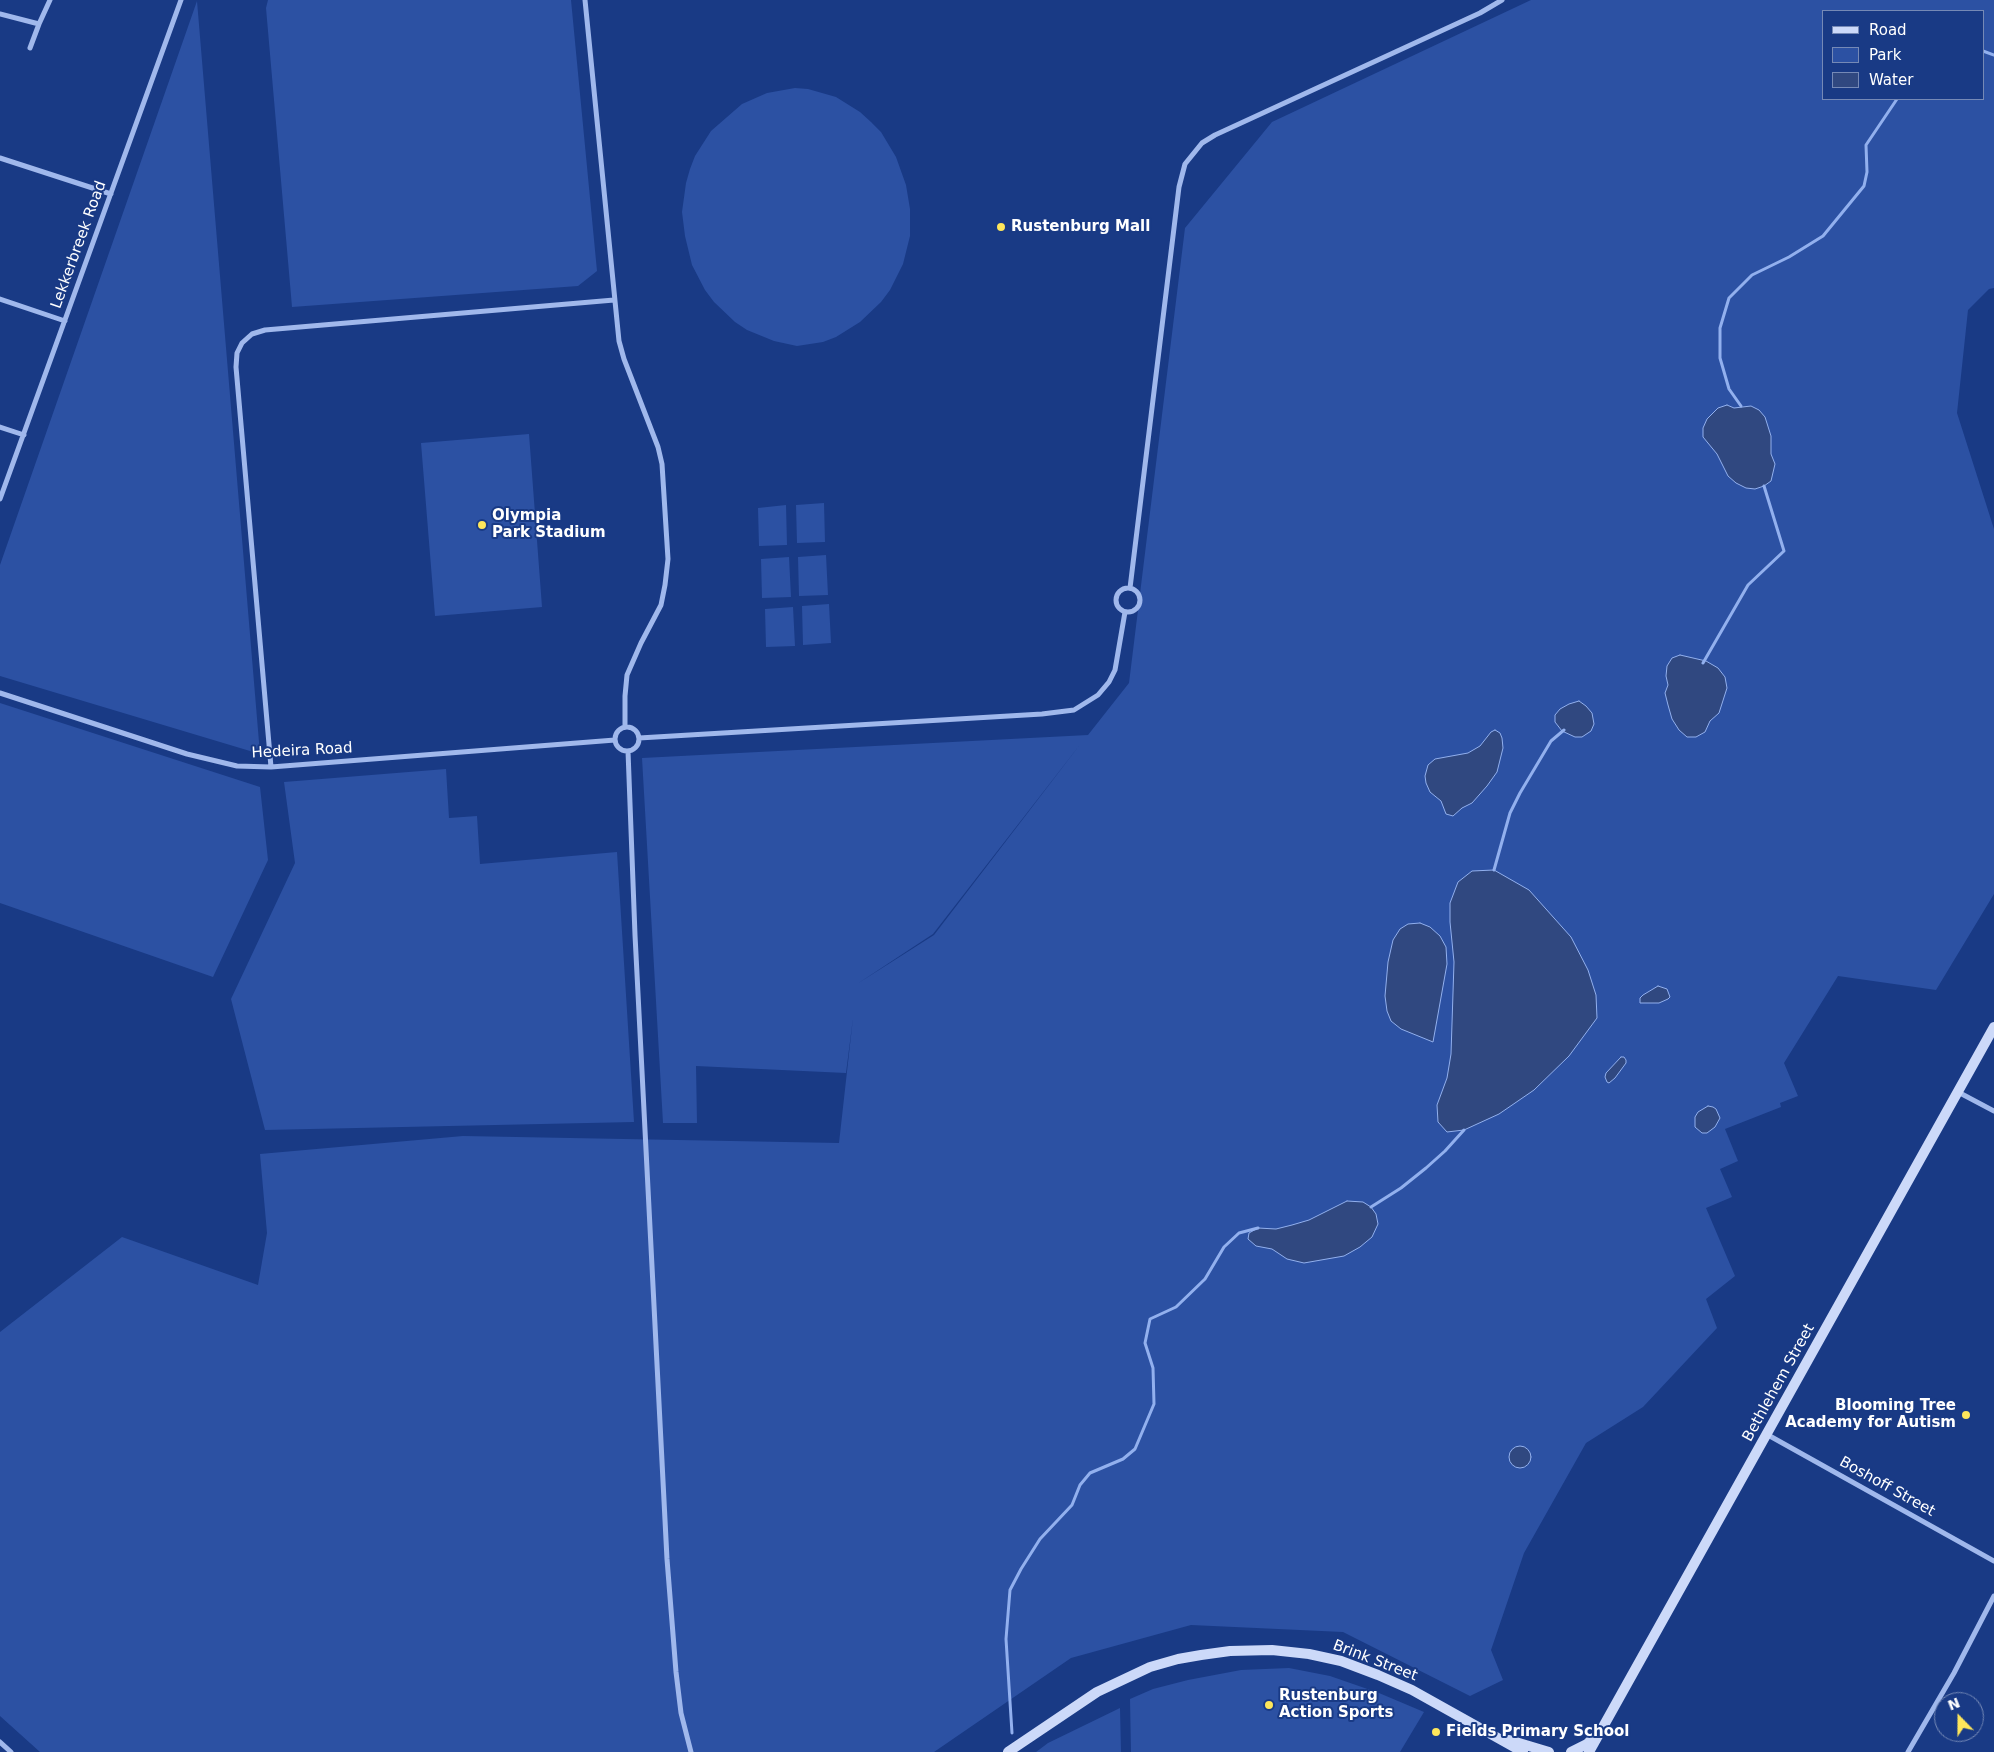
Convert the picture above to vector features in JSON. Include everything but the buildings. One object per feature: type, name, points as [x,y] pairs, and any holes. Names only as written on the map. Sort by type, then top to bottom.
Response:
[{"type":"main road","name":"Bethlehem Street","points":[[1589,1752],[1994,1027]]},
{"type":"main road","name":"Brink Street","points":[[1008,1752],[1066,1711],[1097,1692],[1150,1667],[1178,1659],[1230,1651],[1272,1650],[1309,1654],[1341,1661],[1378,1675],[1412,1690],[1523,1752]]},
{"type":"main road","points":[[1571,1752],[1587,1744],[1601,1730]]},
{"type":"main road","points":[[1496,1736],[1548,1752]]},
{"type":"street","points":[[30,48],[50,0]]},
{"type":"street","name":"Lekkerbreek Road","points":[[0,500],[181,0]]},
{"type":"street","points":[[585,0],[619,341],[624,359],[653,430],[662,464],[668,559],[661,605],[627,675],[625,727]]},
{"type":"street","points":[[1130,588],[1179,187],[1186,164],[1202,143],[1215,135],[1480,13],[1502,0]]},
{"type":"street","points":[[0,14],[39,24]]},
{"type":"street","points":[[0,158],[111,194]]},
{"type":"street","points":[[0,299],[65,321]]},
{"type":"street","points":[[271,767],[236,367],[237,353],[242,343],[252,334],[265,330],[614,300]]},
{"type":"street","points":[[0,427],[24,435]]},
{"type":"street","points":[[1130,588],[1139,595],[1140,603],[1136,610],[1125,612],[1118,607],[1117,596],[1122,590],[1130,588]]},
{"type":"street","points":[[639,738],[1063,713],[1074,710],[1098,695],[1109,682],[1115,670],[1125,612]]},
{"type":"street","name":"Hedeira Road","points":[[0,693],[216,762],[237,766],[271,767],[615,740]]},
{"type":"street","points":[[625,727],[633,728],[639,738],[638,745],[628,751],[620,748],[615,740],[618,730],[625,727]]},
{"type":"street","points":[[628,751],[635,934],[667,1559],[681,1713],[691,1752]]},
{"type":"street","points":[[1958,1092],[1994,1111]]},
{"type":"street","name":"Boshoff Street","points":[[1768,1434],[1994,1561]]},
{"type":"street","points":[[1908,1752],[1954,1673],[1994,1596]]},
{"type":"street","points":[[0,1742],[11,1752]]},
{"type":"green space","points":[[268,0],[571,0],[597,271],[578,286],[292,307],[266,8]]},
{"type":"green space","points":[[1531,0],[1994,0],[1994,288],[1989,289],[1968,310],[1957,413],[1994,529],[1994,894],[1936,990],[1838,976],[1784,1063],[1798,1096],[1780,1103],[1781,1107],[1725,1129],[1738,1161],[1720,1169],[1732,1197],[1706,1208],[1735,1276],[1706,1299],[1717,1328],[1643,1407],[1586,1443],[1524,1553],[1491,1650],[1503,1680],[1470,1696],[1343,1632],[1191,1625],[1071,1658],[934,1752],[40,1752],[0,1716],[0,1332],[122,1237],[258,1285],[267,1233],[260,1154],[463,1136],[839,1143],[853,1018],[846,1073],[696,1066],[697,1123],[663,1123],[642,758],[1088,735],[1129,683],[1185,228],[1272,122]],"holes":[[[1082,742],[934,935],[857,984],[933,934]]]},
{"type":"green space","points":[[197,1],[260,754],[0,676],[0,565]]},
{"type":"green space","points":[[795,88],[808,89],[836,97],[860,112],[881,132],[896,157],[906,185],[910,209],[910,236],[903,264],[890,290],[881,302],[860,322],[836,337],[823,342],[797,346],[774,341],[747,330],[735,322],[714,302],[705,290],[692,265],[685,236],[682,212],[690,169],[695,156],[711,131],[742,104],[767,93]]},
{"type":"green space","name":"Olympia Park Stadium","points":[[529,434],[542,607],[435,616],[421,443]]},
{"type":"green space","points":[[824,503],[825,542],[797,543],[796,505]]},
{"type":"green space","points":[[786,505],[787,545],[759,546],[758,508]]},
{"type":"green space","points":[[826,555],[828,595],[799,596],[798,557]]},
{"type":"green space","points":[[789,557],[791,597],[762,598],[761,559]]},
{"type":"green space","points":[[829,604],[831,643],[803,645],[802,606]]},
{"type":"green space","points":[[793,607],[795,646],[766,647],[765,609]]},
{"type":"green space","points":[[0,703],[260,787],[268,860],[213,977],[0,903]]},
{"type":"green space","points":[[446,769],[449,818],[477,816],[480,864],[617,852],[634,1122],[265,1130],[231,999],[295,863],[284,782]]},
{"type":"green space","name":"Rustenburg Action Sports","points":[[1289,1668],[1330,1676],[1379,1693],[1424,1712],[1400,1752],[1131,1752],[1130,1699],[1153,1689],[1188,1680],[1241,1670]]},
{"type":"green space","points":[[1120,1708],[1121,1752],[1036,1752],[1048,1743]]},
{"type":"water","points":[[1727,405],[1734,408],[1751,406],[1759,410],[1765,417],[1771,436],[1771,454],[1775,464],[1771,481],[1764,486],[1755,489],[1746,488],[1736,483],[1728,476],[1717,454],[1703,437],[1703,428],[1707,419],[1718,408]]},
{"type":"water","points":[[1680,655],[1706,661],[1718,668],[1725,677],[1727,688],[1719,713],[1710,721],[1705,732],[1696,737],[1687,737],[1679,730],[1672,719],[1665,693],[1668,685],[1666,676],[1667,666],[1672,658]]},
{"type":"water","points":[[1579,701],[1592,713],[1594,724],[1591,731],[1582,737],[1575,737],[1562,731],[1555,722],[1555,715],[1560,709]]},
{"type":"water","points":[[1495,730],[1500,733],[1503,748],[1497,772],[1472,803],[1462,808],[1453,816],[1446,814],[1441,801],[1430,792],[1426,783],[1425,776],[1428,765],[1435,759],[1468,753],[1480,746],[1491,732]]},
{"type":"water","points":[[1494,870],[1529,890],[1571,937],[1588,970],[1596,995],[1597,1018],[1569,1056],[1534,1090],[1499,1114],[1464,1130],[1447,1132],[1438,1122],[1437,1105],[1447,1078],[1451,1054],[1454,962],[1450,903],[1458,882],[1472,871]]},
{"type":"water","points":[[1420,923],[1430,927],[1440,936],[1446,947],[1447,964],[1433,1042],[1401,1029],[1391,1021],[1387,1011],[1385,996],[1388,962],[1393,940],[1400,929],[1408,924]]},
{"type":"water","points":[[1658,986],[1667,989],[1670,997],[1668,999],[1659,1003],[1640,1003],[1640,998],[1643,995]]},
{"type":"water","points":[[1621,1057],[1624,1057],[1626,1063],[1615,1078],[1609,1083],[1607,1082],[1606,1073]]},
{"type":"water","points":[[1708,1106],[1716,1109],[1720,1118],[1715,1127],[1707,1133],[1702,1133],[1695,1127],[1695,1117],[1698,1112]]},
{"type":"water","points":[[1347,1201],[1363,1202],[1371,1207],[1376,1214],[1378,1224],[1372,1237],[1360,1247],[1344,1256],[1304,1263],[1287,1259],[1272,1249],[1256,1246],[1248,1239],[1249,1233],[1258,1228],[1276,1229],[1309,1220]]},
{"type":"water","points":[[1520,1446],[1528,1449],[1531,1457],[1528,1465],[1520,1468],[1512,1465],[1509,1457],[1512,1449]]},
{"type":"waterway","points":[[1984,51],[1994,55]]},
{"type":"waterway","points":[[1741,406],[1729,389],[1720,358],[1720,328],[1729,298],[1752,275],[1789,257],[1823,236],[1864,186],[1867,172],[1866,145],[1896,100]]},
{"type":"waterway","points":[[1703,663],[1748,585],[1784,551],[1764,486]]},
{"type":"waterway","points":[[1494,870],[1510,813],[1551,741],[1564,730]]},
{"type":"waterway","points":[[1371,1207],[1401,1188],[1426,1168],[1464,1130]]},
{"type":"waterway","points":[[1012,1733],[1006,1639],[1010,1590],[1040,1539],[1072,1505],[1080,1485],[1090,1473],[1123,1459],[1135,1449],[1154,1404],[1153,1368],[1145,1343],[1150,1319],[1176,1307],[1205,1279],[1224,1247],[1239,1233],[1258,1228]]},
{"type":"place","name":"Rustenburg Mall","points":[[1001,227]]},
{"type":"place","name":"Olympia Park Stadium","points":[[482,525]]},
{"type":"place","name":"Blooming Tree Academy for Autism","points":[[1966,1415]]},
{"type":"place","name":"Rustenburg Action Sports","points":[[1269,1705]]},
{"type":"place","name":"Fields Primary School","points":[[1436,1732]]}]
